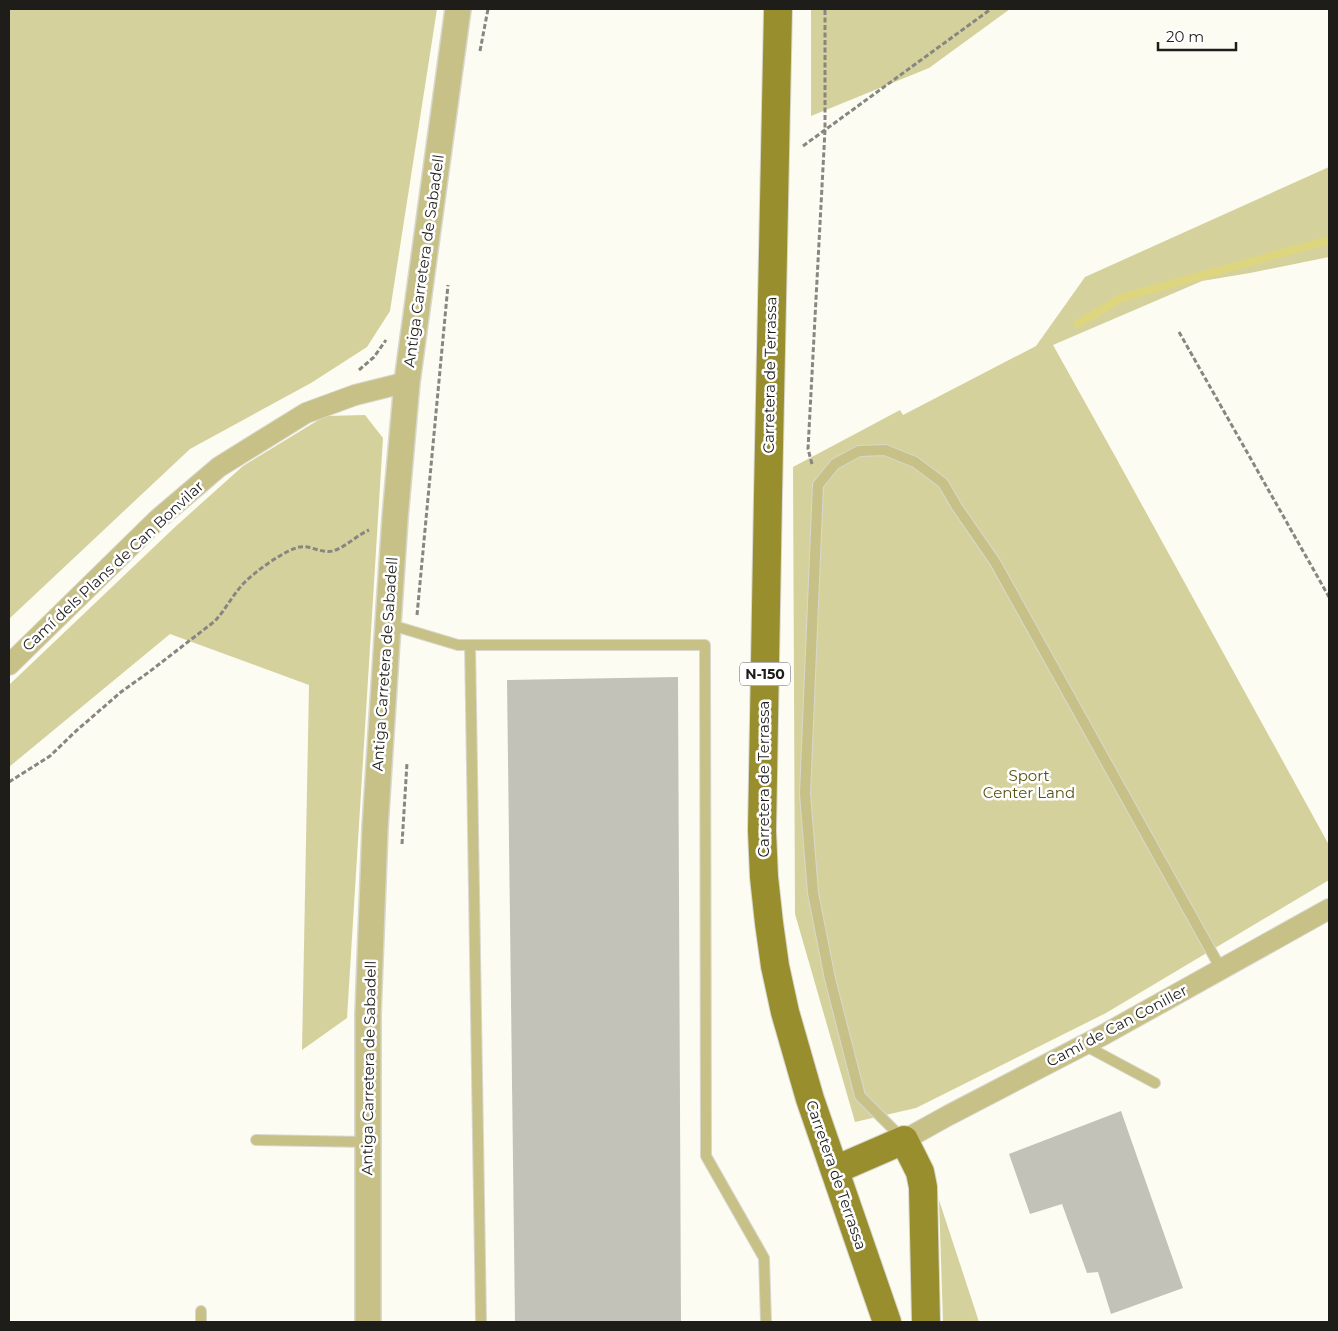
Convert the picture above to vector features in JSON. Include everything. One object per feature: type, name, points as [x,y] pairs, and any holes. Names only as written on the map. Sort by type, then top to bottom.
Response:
[{"type":"main road","name":"Carretera de Terrassa","points":[[778,9],[762,821],[764,877],[775,966],[785,1012],[810,1099],[886,1322]]},
{"type":"main road","points":[[834,1170],[904,1140],[920,1172],[923,1187],[926,1322]]},
{"type":"street","name":"Antiga Carretera de Sabadell","points":[[368,1322],[368,1014],[375,828],[395,518],[407,382],[458,9]]},
{"type":"street","name":"Camí dels Plans de Can Bonvilar","points":[[9,665],[158,519],[219,467],[306,413],[355,395],[407,382]]},
{"type":"street","name":"Camí de Can Coniller","points":[[904,1140],[1084,1045],[1329,909]]},
{"type":"lane","points":[[904,1140],[860,1096],[830,979],[813,893],[806,794],[818,485],[835,464],[859,451],[885,450],[915,462],[943,483],[957,507],[995,562],[1221,970]]},
{"type":"lane","points":[[388,624],[458,645],[705,645],[706,1156],[764,1258],[766,1322]]},
{"type":"lane","points":[[470,645],[481,1322]]},
{"type":"lane","points":[[1084,1045],[1155,1083]]},
{"type":"lane","points":[[256,1140],[367,1142]]},
{"type":"lane","points":[[201,1311],[201,1322]]},
{"type":"path","points":[[479,58],[488,9]]},
{"type":"path","points":[[818,485],[808,449],[825,130],[824,9]]},
{"type":"path","points":[[775,165],[991,9]]},
{"type":"path","points":[[416,632],[449,281]]},
{"type":"path","points":[[1179,332],[1329,597]]},
{"type":"path","points":[[9,782],[50,756],[121,692],[215,621],[224,612],[232,597],[246,581],[274,560],[301,546],[320,551],[332,551],[362,533],[395,518]]},
{"type":"path","points":[[402,850],[407,762]]},
{"type":"green space","points":[[9,9],[437,9],[390,311],[367,347],[311,383],[190,449],[9,619]]},
{"type":"green space","points":[[811,9],[1010,9],[929,68],[811,116]]},
{"type":"green space","name":"Sport Center Land","points":[[1329,167],[1329,257],[1202,281],[1053,345],[1329,845],[1329,880],[1106,1013],[916,1108],[855,1122],[795,914],[793,467],[900,410],[903,415],[1036,346],[1085,277]]},
{"type":"green space","points":[[365,415],[383,438],[347,1018],[302,1050],[309,685],[170,634],[9,767],[9,685],[175,527],[243,466],[325,416]]},
{"type":"green space","points":[[939,1200],[979,1322],[943,1322]]},
{"type":"building","points":[[678,677],[681,1322],[515,1322],[507,680]]},
{"type":"building","points":[[1121,1111],[1183,1288],[1111,1314],[1098,1272],[1087,1273],[1062,1204],[1030,1214],[1009,1154]]},
{"type":"waterway","points":[[1078,324],[1121,298],[1329,240]]}]
